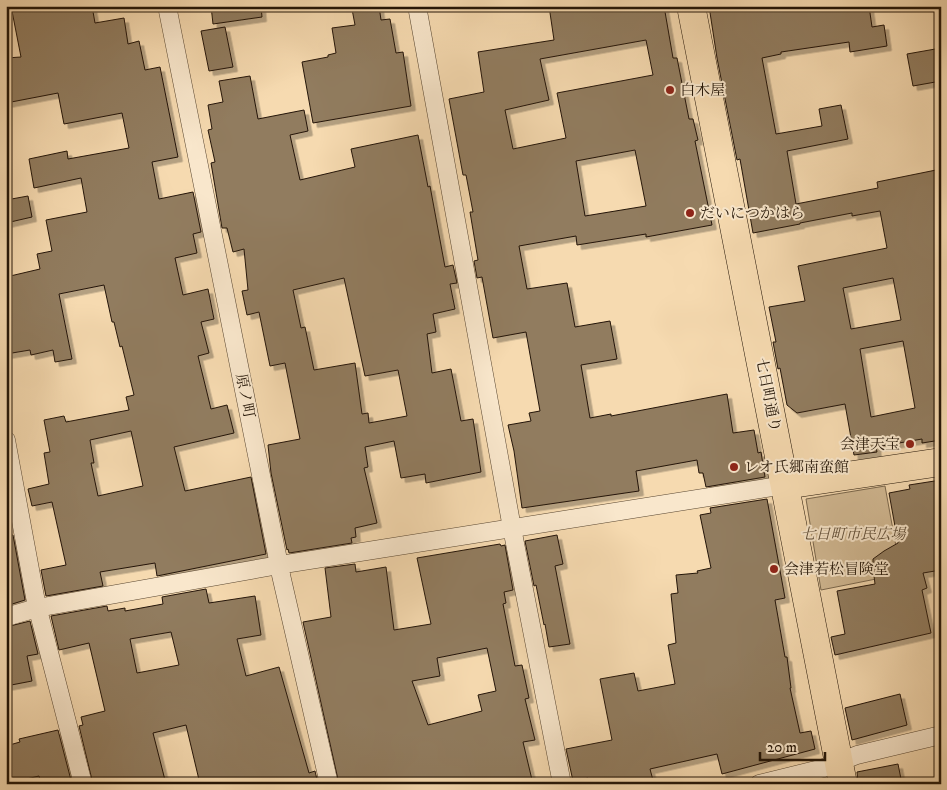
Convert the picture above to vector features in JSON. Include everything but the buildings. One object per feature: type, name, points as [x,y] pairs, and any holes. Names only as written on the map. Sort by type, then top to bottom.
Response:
[{"type":"main road","name":"七日町通り","points":[[691,6],[842,772]]},
{"type":"main road","points":[[785,485],[941,462]]},
{"type":"street","name":"原ノ町","points":[[167,6],[279,565],[329,784]]},
{"type":"street","points":[[417,6],[512,528],[562,784]]},
{"type":"street","points":[[6,440],[37,608],[83,784]]},
{"type":"street","points":[[6,617],[37,608],[279,565],[785,485]]},
{"type":"street","points":[[759,784],[824,768],[842,772],[857,755],[941,736]]},
{"type":"green space","name":"七日町市民広場","points":[[885,486],[901,574],[821,590],[806,499]]},
{"type":"place","name":"白木屋","points":[[670,90]]},
{"type":"place","name":"だいにつかはら","points":[[690,213]]},
{"type":"place","name":"会津天宝","points":[[910,444]]},
{"type":"place","name":"レオ氏郷南蛮館","points":[[734,467]]},
{"type":"place","name":"会津若松冒険堂","points":[[774,569]]}]
